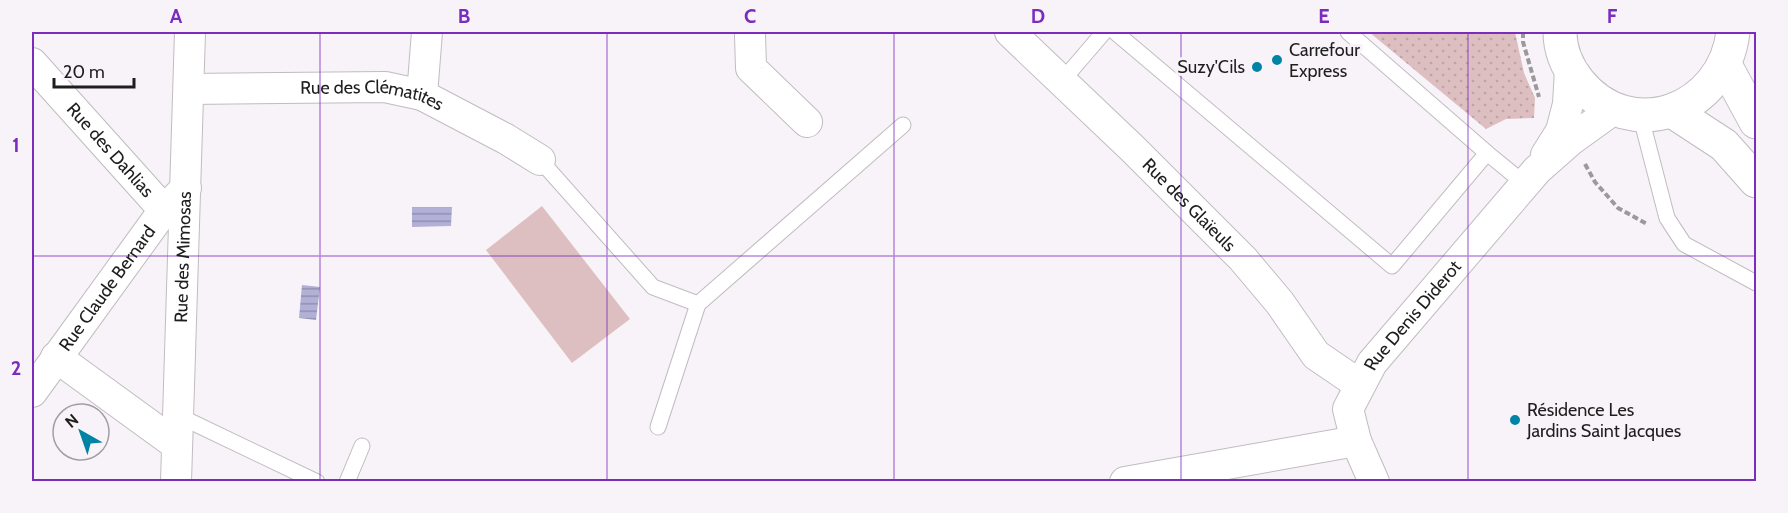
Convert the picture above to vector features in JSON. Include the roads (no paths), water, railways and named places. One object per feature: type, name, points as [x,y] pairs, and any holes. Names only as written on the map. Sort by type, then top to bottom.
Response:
[{"type":"main road","points":[[1560,32],[1560,44],[1570,70],[1588,93],[1627,112],[1656,114],[1672,111],[1694,100],[1712,85],[1725,65],[1736,32]]},
{"type":"main road","points":[[1725,65],[1756,122]]},
{"type":"main road","points":[[1672,111],[1724,145],[1756,181]]},
{"type":"street","name":"Rue des Mimosas","points":[[176,482],[190,32]]},
{"type":"street","points":[[422,95],[427,32]]},
{"type":"street","points":[[750,33],[751,68],[807,122]]},
{"type":"street","name":"Rue des Glaïeuls","points":[[1015,33],[1243,259],[1281,303],[1316,355],[1360,385]]},
{"type":"street","name":"Rue des Dahlias","points":[[32,63],[164,210]]},
{"type":"street","name":"Rue Denis Diderot","points":[[1531,177],[1561,130],[1568,104],[1570,70]]},
{"type":"street","name":"Rue des Clématites","points":[[189,88],[385,87],[422,95],[506,139],[540,160]]},
{"type":"street","name":"Rue Denis Diderot","points":[[1374,482],[1356,441],[1348,409],[1372,363],[1531,177],[1570,140],[1627,112]]},
{"type":"street","name":"Rue Claude Bernard","points":[[32,392],[164,210],[186,188]]},
{"type":"street","points":[[56,357],[178,430]]},
{"type":"street","points":[[1125,482],[1356,441]]},
{"type":"lane","points":[[1062,81],[1104,32]]},
{"type":"lane","points":[[1115,32],[1392,266],[1488,153]]},
{"type":"lane","points":[[1348,32],[1488,153],[1531,177]]},
{"type":"lane","points":[[1627,112],[1667,218],[1684,244],[1756,284]]},
{"type":"lane","points":[[658,427],[698,303],[903,125]]},
{"type":"lane","points":[[540,160],[653,287],[698,303]]},
{"type":"lane","points":[[178,430],[317,482]]},
{"type":"lane","points":[[347,482],[362,446]]},
{"type":"water","points":[[412,207],[452,207],[451,226],[412,227]]},
{"type":"water","points":[[302,285],[320,287],[316,320],[299,318]]},
{"type":"place","name":"Carrefour Express","points":[[1277,60]]},
{"type":"place","name":"Suzy'Cils","points":[[1257,67]]},
{"type":"place","name":"Résidence Les Jardins Saint Jacques","points":[[1515,420]]}]
